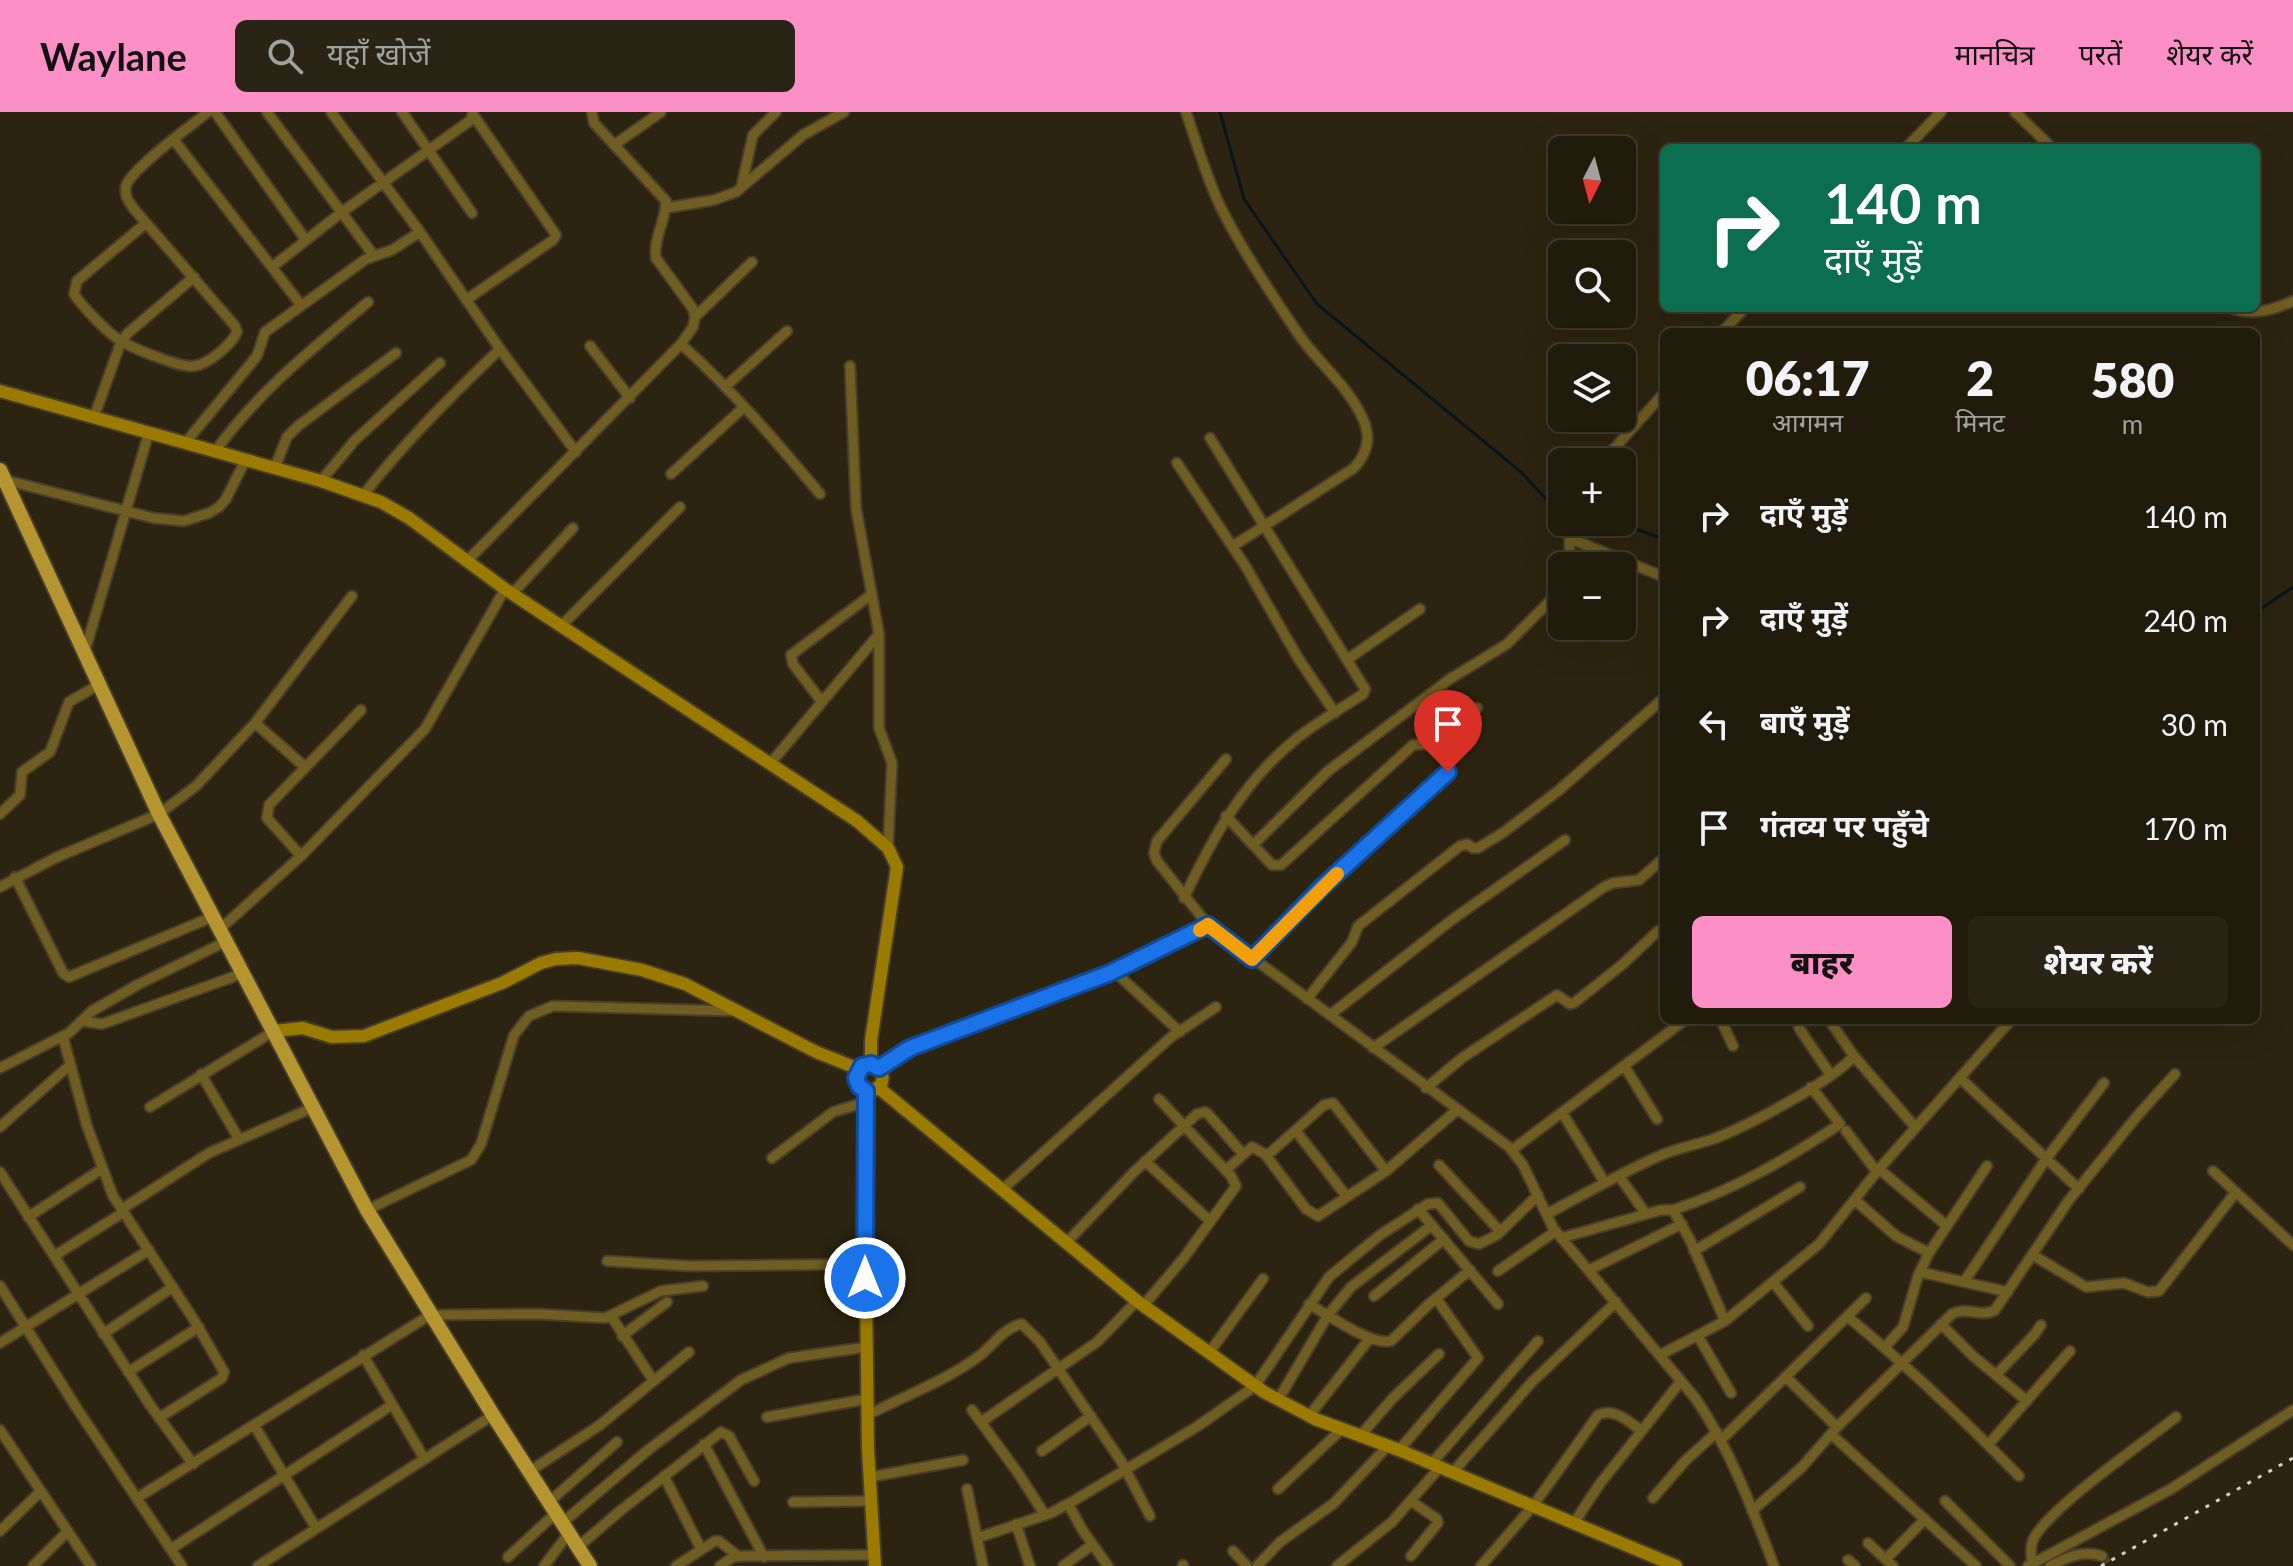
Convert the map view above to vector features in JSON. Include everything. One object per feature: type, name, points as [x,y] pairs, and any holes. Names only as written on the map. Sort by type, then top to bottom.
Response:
[{"type":"main road","points":[[3,475],[159,814],[367,1210],[590,1566]]},
{"type":"street","points":[[146,223],[77,281],[74,287],[77,299],[121,342],[179,364],[193,366],[206,361],[230,343],[237,332],[235,326],[146,223],[126,198],[125,189],[138,169],[208,112]]},
{"type":"street","points":[[215,112],[305,239]]},
{"type":"street","points":[[267,112],[374,256]]},
{"type":"street","points":[[331,112],[576,452]]},
{"type":"street","points":[[402,112],[472,213]]},
{"type":"street","points":[[466,562],[630,398],[693,327],[693,309],[656,258],[655,250],[666,208],[663,196],[594,123],[592,112]]},
{"type":"street","points":[[614,145],[661,112]]},
{"type":"street","points":[[741,188],[751,141],[760,126],[776,112]]},
{"type":"street","points":[[666,208],[725,198],[803,135],[844,112]]},
{"type":"street","points":[[1186,112],[1223,210],[1305,344],[1357,406],[1366,426],[1368,441],[1363,457],[1354,468],[1233,546]]},
{"type":"street","points":[[1910,144],[1941,112]]},
{"type":"street","points":[[2015,112],[2048,144]]},
{"type":"street","points":[[272,267],[305,239],[429,151],[473,114],[556,235],[466,300]]},
{"type":"street","points":[[174,140],[301,305]]},
{"type":"street","points":[[186,442],[257,356],[262,336],[366,259],[392,250],[420,232]]},
{"type":"street","points":[[695,317],[752,262]]},
{"type":"street","points":[[94,417],[121,342],[194,277]]},
{"type":"street","points":[[2260,311],[2293,301]]},
{"type":"street","points":[[216,450],[264,391],[368,302]]},
{"type":"street","points":[[1726,328],[1741,312]]},
{"type":"street","points":[[725,387],[787,331]]},
{"type":"street","points":[[681,344],[744,407],[820,494]]},
{"type":"street","points":[[590,346],[630,398]]},
{"type":"street","points":[[364,494],[391,460],[500,349]]},
{"type":"street","points":[[275,467],[287,437],[298,426],[396,353]]},
{"type":"street","points":[[321,481],[355,440],[440,363]]},
{"type":"street","points":[[850,366],[855,493],[864,562],[879,634],[879,728],[892,763],[888,848]]},
{"type":"street","points":[[0,391],[364,494],[409,518],[508,591],[857,821],[888,848],[897,867],[871,1041],[870,1067]]},
{"type":"street","points":[[1615,448],[1660,397]]},
{"type":"street","points":[[671,474],[744,407]]},
{"type":"street","points":[[85,651],[149,432]]},
{"type":"street","points":[[1184,898],[1226,816],[1263,769],[1296,739],[1363,694],[1365,689],[1210,438]]},
{"type":"street","points":[[3,475],[127,511],[169,521],[184,521],[209,513],[226,499],[246,459]]},
{"type":"street","points":[[1177,463],[1233,546],[1298,658],[1335,713]]},
{"type":"street","points":[[561,626],[680,507]]},
{"type":"street","points":[[0,1068],[63,1037],[92,1011],[139,984],[218,930],[301,856],[425,729],[508,591],[573,528]]},
{"type":"street","points":[[1570,552],[1569,538],[1660,575]]},
{"type":"street","points":[[822,702],[793,664],[791,655],[872,594]]},
{"type":"street","points":[[0,887],[15,877],[159,814],[215,769],[255,723],[352,596]]},
{"type":"street","points":[[1253,845],[1328,771],[1450,679],[1507,644],[1548,603]]},
{"type":"street","points":[[1348,659],[1420,609]]},
{"type":"street","points":[[770,764],[879,634]]},
{"type":"street","points":[[0,814],[20,795],[22,772],[50,752],[69,702],[100,684]]},
{"type":"street","points":[[1307,999],[1352,942],[1358,926],[1464,844],[1478,848],[1504,832],[1558,791],[1660,702]]},
{"type":"street","points":[[1226,816],[1272,865],[1281,865],[1413,745],[1430,746],[1477,708]]},
{"type":"street","points":[[301,856],[267,818],[269,805],[361,710]]},
{"type":"street","points":[[255,723],[305,767]]},
{"type":"street","points":[[1226,759],[1154,847],[1157,861],[1208,925],[1512,1150],[1559,1235],[1681,1381],[1719,1436],[1739,1475],[1774,1566]]},
{"type":"street","points":[[1252,959],[1322,887],[1448,772]]},
{"type":"street","points":[[1330,1015],[1453,919],[1565,840]]},
{"type":"street","points":[[1373,1048],[1604,887],[1639,880],[1660,862]]},
{"type":"street","points":[[15,877],[63,973],[69,977],[218,930]]},
{"type":"street","points":[[1208,925],[1114,971],[910,1048],[870,1067],[857,1082],[1002,1190],[1140,1303],[1278,1400],[1309,1416],[1574,1523],[1658,1563],[1676,1566]]},
{"type":"street","points":[[1426,1088],[1462,1058],[1557,995],[1570,1004],[1574,1003],[1658,931]]},
{"type":"street","points":[[150,1107],[274,1031],[303,1028],[332,1037],[364,1036],[502,983],[541,963],[567,957],[642,970],[685,984],[816,1052],[870,1067],[883,1076],[870,1094],[833,1112],[772,1158]]},
{"type":"street","points":[[1114,971],[1180,1032]]},
{"type":"street","points":[[81,1021],[102,1024],[241,974]]},
{"type":"street","points":[[367,1210],[471,1160],[481,1144],[514,1035],[529,1016],[553,1006],[742,1011]]},
{"type":"street","points":[[1002,1190],[1180,1032],[1216,1007]]},
{"type":"street","points":[[1512,1150],[1680,1024]]},
{"type":"street","points":[[1723,1024],[1733,1046]]},
{"type":"street","points":[[1832,1024],[1854,1056],[1915,1127]]},
{"type":"street","points":[[1660,1355],[1725,1321],[1819,1244],[1879,1169],[2007,1024]]},
{"type":"street","points":[[1799,1028],[1830,1074]]},
{"type":"street","points":[[63,1037],[102,1169],[123,1210],[223,1369],[224,1375],[159,1418]]},
{"type":"street","points":[[1547,1214],[1670,1152],[1743,1126],[1811,1087],[1854,1056]]},
{"type":"street","points":[[0,1127],[70,1065]]},
{"type":"street","points":[[1625,1067],[1657,1119]]},
{"type":"street","points":[[201,1074],[239,1139]]},
{"type":"street","points":[[1752,1511],[1802,1467],[1902,1361],[1956,1311],[1991,1313],[2079,1189],[2175,1074]]},
{"type":"street","points":[[1960,1078],[2079,1189]]},
{"type":"street","points":[[1964,1282],[2046,1159],[2104,1083]]},
{"type":"street","points":[[1498,1271],[1559,1235],[1673,1210],[1712,1197],[1747,1180],[1840,1124],[1811,1087]]},
{"type":"street","points":[[720,1566],[738,1556],[874,1560],[865,1264],[870,1094]]},
{"type":"street","points":[[981,1422],[1097,1342],[1140,1303],[1236,1186],[1226,1170],[1159,1099]]},
{"type":"street","points":[[1265,1154],[1270,1153],[1324,1105],[1333,1103],[1386,1171]]},
{"type":"street","points":[[54,1256],[209,1153],[314,1107]]},
{"type":"street","points":[[1226,1170],[1256,1147],[1265,1154],[1310,1214],[1322,1214],[1386,1171],[1457,1110]]},
{"type":"street","points":[[1066,1243],[1145,1161],[1197,1114],[1205,1112],[1243,1154]]},
{"type":"street","points":[[1563,1114],[1605,1183]]},
{"type":"street","points":[[1296,1131],[1347,1197]]},
{"type":"street","points":[[1846,1131],[1874,1168],[1947,1226]]},
{"type":"street","points":[[1145,1161],[1210,1221]]},
{"type":"street","points":[[1439,1165],[1500,1231]]},
{"type":"street","points":[[1885,1347],[1903,1327],[1929,1253],[1987,1166]]},
{"type":"street","points":[[28,1217],[102,1169]]},
{"type":"street","points":[[2213,1171],[2293,1245]]},
{"type":"street","points":[[0,1172],[128,1372],[193,1464]]},
{"type":"street","points":[[1619,1176],[1646,1214]]},
{"type":"street","points":[[1694,1251],[1800,1187]]},
{"type":"street","points":[[2033,1255],[2086,1287],[2124,1283],[2148,1292],[2159,1291],[2236,1192]]},
{"type":"street","points":[[977,1538],[1068,1504],[1255,1386],[1329,1277],[1356,1252],[1418,1209],[1438,1203],[1469,1241],[1483,1243],[1538,1195]]},
{"type":"street","points":[[1855,1200],[1896,1236],[1929,1253]]},
{"type":"street","points":[[1418,1209],[1498,1304]]},
{"type":"street","points":[[1673,1210],[1725,1321]]},
{"type":"street","points":[[1589,1270],[1682,1224]]},
{"type":"street","points":[[1278,1400],[1328,1315],[1351,1287],[1432,1225]]},
{"type":"street","points":[[1374,1296],[1444,1239]]},
{"type":"street","points":[[0,1343],[149,1250]]},
{"type":"street","points":[[607,1261],[690,1266],[865,1264]]},
{"type":"street","points":[[1309,1304],[1370,1338],[1391,1341],[1470,1270]]},
{"type":"street","points":[[1920,1272],[2008,1292]]},
{"type":"street","points":[[1209,1353],[1263,1279]]},
{"type":"street","points":[[1773,1282],[1808,1326]]},
{"type":"street","points":[[0,1286],[182,1566]]},
{"type":"street","points":[[137,1498],[430,1315],[611,1316],[661,1291],[703,1286]]},
{"type":"street","points":[[103,1334],[173,1287]]},
{"type":"street","points":[[1257,1566],[1280,1542],[1333,1504],[1393,1448],[1478,1358],[1436,1298]]},
{"type":"street","points":[[1653,1498],[1685,1461],[1787,1378],[1866,1298]]},
{"type":"street","points":[[622,1336],[667,1302]]},
{"type":"street","points":[[1453,1472],[1532,1382],[1616,1302]]},
{"type":"street","points":[[611,1316],[653,1380]]},
{"type":"street","points":[[1848,1317],[1902,1361],[2019,1476]]},
{"type":"street","points":[[1941,1324],[2027,1401]]},
{"type":"street","points":[[868,1415],[961,1367],[1016,1325],[1028,1327],[1126,1470],[1150,1516]]},
{"type":"street","points":[[1996,1375],[2041,1325]]},
{"type":"street","points":[[128,1372],[199,1327]]},
{"type":"street","points":[[1698,1336],[1731,1393]]},
{"type":"street","points":[[1309,1416],[1370,1338]]},
{"type":"street","points":[[1337,1566],[1392,1522],[1411,1501],[1436,1465],[1538,1341]]},
{"type":"street","points":[[508,1557],[741,1380],[789,1358],[867,1347]]},
{"type":"street","points":[[1988,1445],[2070,1351]]},
{"type":"street","points":[[530,1471],[600,1425],[689,1352]]},
{"type":"street","points":[[1360,1436],[1412,1378],[1439,1354]]},
{"type":"street","points":[[363,1355],[424,1458]]},
{"type":"street","points":[[1787,1378],[1834,1430],[1976,1566]]},
{"type":"street","points":[[1574,1523],[1599,1485],[1681,1381]]},
{"type":"street","points":[[767,1417],[867,1399]]},
{"type":"street","points":[[171,1549],[392,1405]]},
{"type":"street","points":[[972,1410],[1045,1515]]},
{"type":"street","points":[[2030,1565],[2171,1489],[2293,1410]]},
{"type":"street","points":[[1481,1566],[1533,1506],[1598,1415],[1608,1411],[1614,1413],[1642,1431]]},
{"type":"street","points":[[258,1566],[493,1415]]},
{"type":"street","points":[[1042,1451],[1091,1416]]},
{"type":"street","points":[[2030,1565],[2031,1546],[2038,1531],[2073,1497],[2176,1417]]},
{"type":"street","points":[[254,1425],[316,1528]]},
{"type":"street","points":[[1278,1489],[1342,1429]]},
{"type":"street","points":[[0,1430],[91,1566]]},
{"type":"street","points":[[578,1547],[715,1436],[725,1433],[754,1481]]},
{"type":"street","points":[[544,1566],[559,1518],[617,1442]]},
{"type":"street","points":[[704,1444],[764,1557]]},
{"type":"street","points":[[870,1477],[963,1460]]},
{"type":"street","points":[[664,1476],[701,1549]]},
{"type":"street","points":[[967,1489],[983,1566]]},
{"type":"street","points":[[0,1531],[40,1492]]},
{"type":"street","points":[[793,1502],[871,1501]]},
{"type":"street","points":[[1411,1501],[1437,1519],[1438,1523],[1411,1556]]},
{"type":"street","points":[[1945,1501],[2010,1566]]},
{"type":"street","points":[[1068,1504],[1108,1566]]},
{"type":"street","points":[[1868,1543],[1889,1563],[1925,1519]]},
{"type":"street","points":[[1016,1524],[1030,1566]]},
{"type":"street","points":[[36,1565],[68,1531]]},
{"type":"street","points":[[676,1566],[715,1541],[738,1556]]},
{"type":"street","points":[[1063,1566],[1092,1545]]},
{"type":"street","points":[[1233,1551],[1247,1566]]},
{"type":"street","points":[[2050,1566],[2070,1556],[2089,1552],[2102,1556]]},
{"type":"waterway","points":[[1220,112],[1244,199],[1317,304],[1521,472],[1548,501]]},
{"type":"waterway","points":[[1636,529],[1660,538]]},
{"type":"waterway","points":[[2260,609],[2293,587]]},
{"type":"tunnel","points":[[2102,1556],[2110,1566]]},
{"type":"railway","points":[[2101,1566],[2293,1458]]},
{"type":"slow traffic","points":[[1200,930],[1208,925],[1252,959],[1337,874]]},
{"type":"route","points":[[865,1278],[866,1091],[859,1086],[856,1078],[862,1066],[871,1064],[879,1068],[910,1048],[1110,973],[1208,925],[1252,959],[1322,887],[1448,772]]}]
